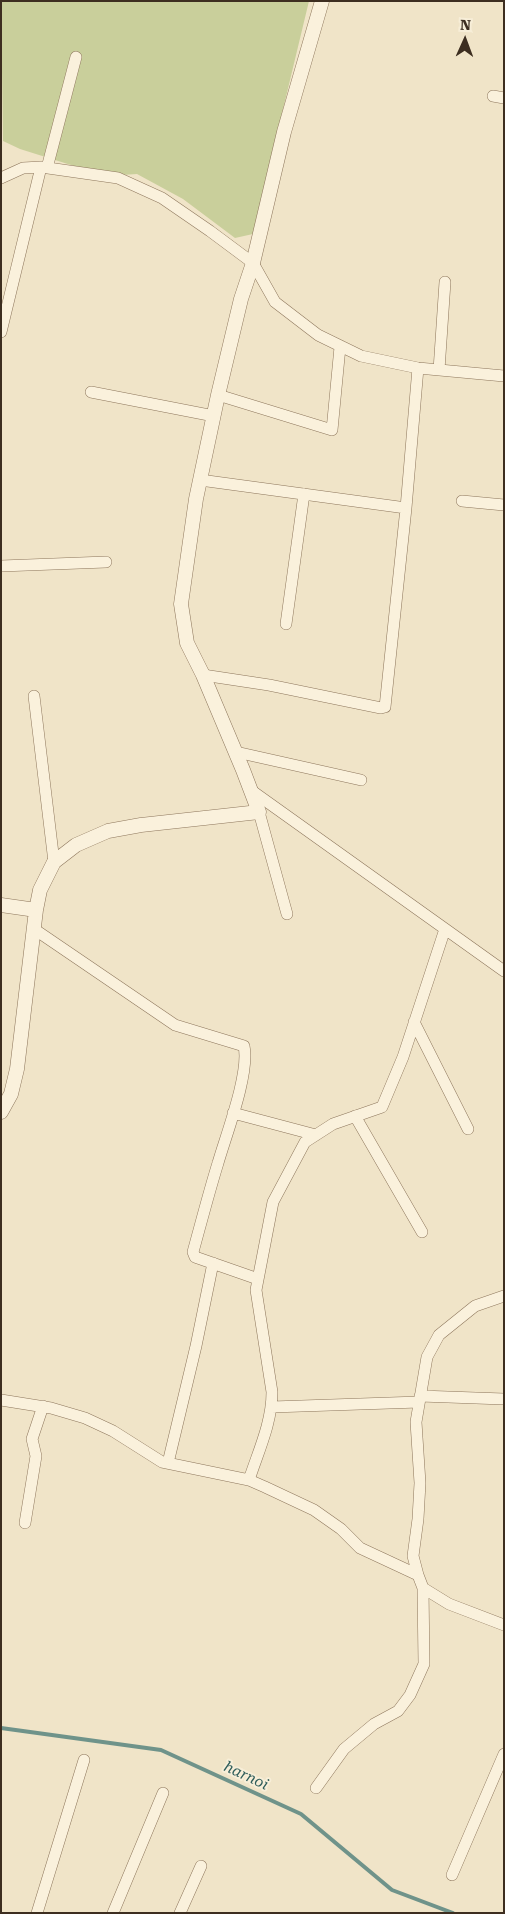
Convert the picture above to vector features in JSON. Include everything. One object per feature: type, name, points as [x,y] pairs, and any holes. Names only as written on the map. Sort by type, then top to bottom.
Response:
[{"type":"street","points":[[287,914],[252,791],[203,675],[187,643],[181,604],[200,480],[218,395],[241,299],[253,263],[284,132],[322,1]]},
{"type":"street","points":[[1,332],[44,167],[76,57]]},
{"type":"street","points":[[1,178],[23,168],[44,167],[118,178],[162,198],[210,230],[253,263],[275,302],[318,335],[340,347],[361,356],[418,368],[504,376]]},
{"type":"street","points":[[439,370],[445,282]]},
{"type":"street","points":[[218,395],[332,430],[340,347]]},
{"type":"street","points":[[203,675],[269,684],[380,708],[385,706],[406,508],[418,368]]},
{"type":"street","points":[[91,392],[214,416]]},
{"type":"street","points":[[200,480],[406,508]]},
{"type":"street","points":[[286,624],[304,494]]},
{"type":"street","points":[[462,500],[504,505]]},
{"type":"street","points":[[1,566],[106,562]]},
{"type":"street","points":[[34,696],[54,862]]},
{"type":"street","points":[[236,752],[361,780]]},
{"type":"street","points":[[252,791],[504,971]]},
{"type":"street","points":[[1,1112],[11,1094],[17,1069],[40,890],[54,862],[76,845],[108,831],[141,825],[259,812]]},
{"type":"street","points":[[1,905],[36,910]]},
{"type":"street","points":[[34,929],[174,1025],[244,1046],[246,1056],[233,1113],[193,1252],[195,1257],[258,1279]]},
{"type":"street","points":[[249,1480],[268,1425],[272,1407],[272,1392],[257,1297],[258,1279],[273,1202],[305,1142],[333,1124],[382,1108],[414,1022],[445,929]]},
{"type":"street","points":[[414,1022],[468,1129]]},
{"type":"street","points":[[233,1113],[316,1134]]},
{"type":"street","points":[[355,1116],[422,1232]]},
{"type":"street","points":[[168,1463],[196,1346],[212,1263]]},
{"type":"street","points":[[316,1788],[344,1749],[374,1724],[398,1711],[410,1695],[424,1664],[423,1588],[413,1556],[420,1483],[416,1422],[427,1357],[439,1334],[475,1306],[504,1296]]},
{"type":"street","points":[[272,1407],[420,1399],[504,1399]]},
{"type":"street","points":[[1,1400],[43,1406],[85,1418],[113,1430],[162,1462],[249,1480],[314,1510],[341,1529],[360,1548],[418,1575]]},
{"type":"street","points":[[25,1523],[36,1456],[32,1439],[43,1406]]},
{"type":"street","points":[[423,1588],[449,1604],[504,1625]]},
{"type":"street","points":[[452,1875],[504,1754]]},
{"type":"street","points":[[37,1913],[84,1760]]},
{"type":"street","points":[[113,1913],[163,1792]]},
{"type":"street","points":[[180,1913],[201,1866]]},
{"type":"green space","points":[[1,1],[309,1],[253,234],[235,238],[183,199],[137,174],[106,176],[20,149],[3,141]]},
{"type":"waterway","name":"harnoi","points":[[1,1728],[161,1750],[301,1814],[392,1890],[453,1913]]}]
